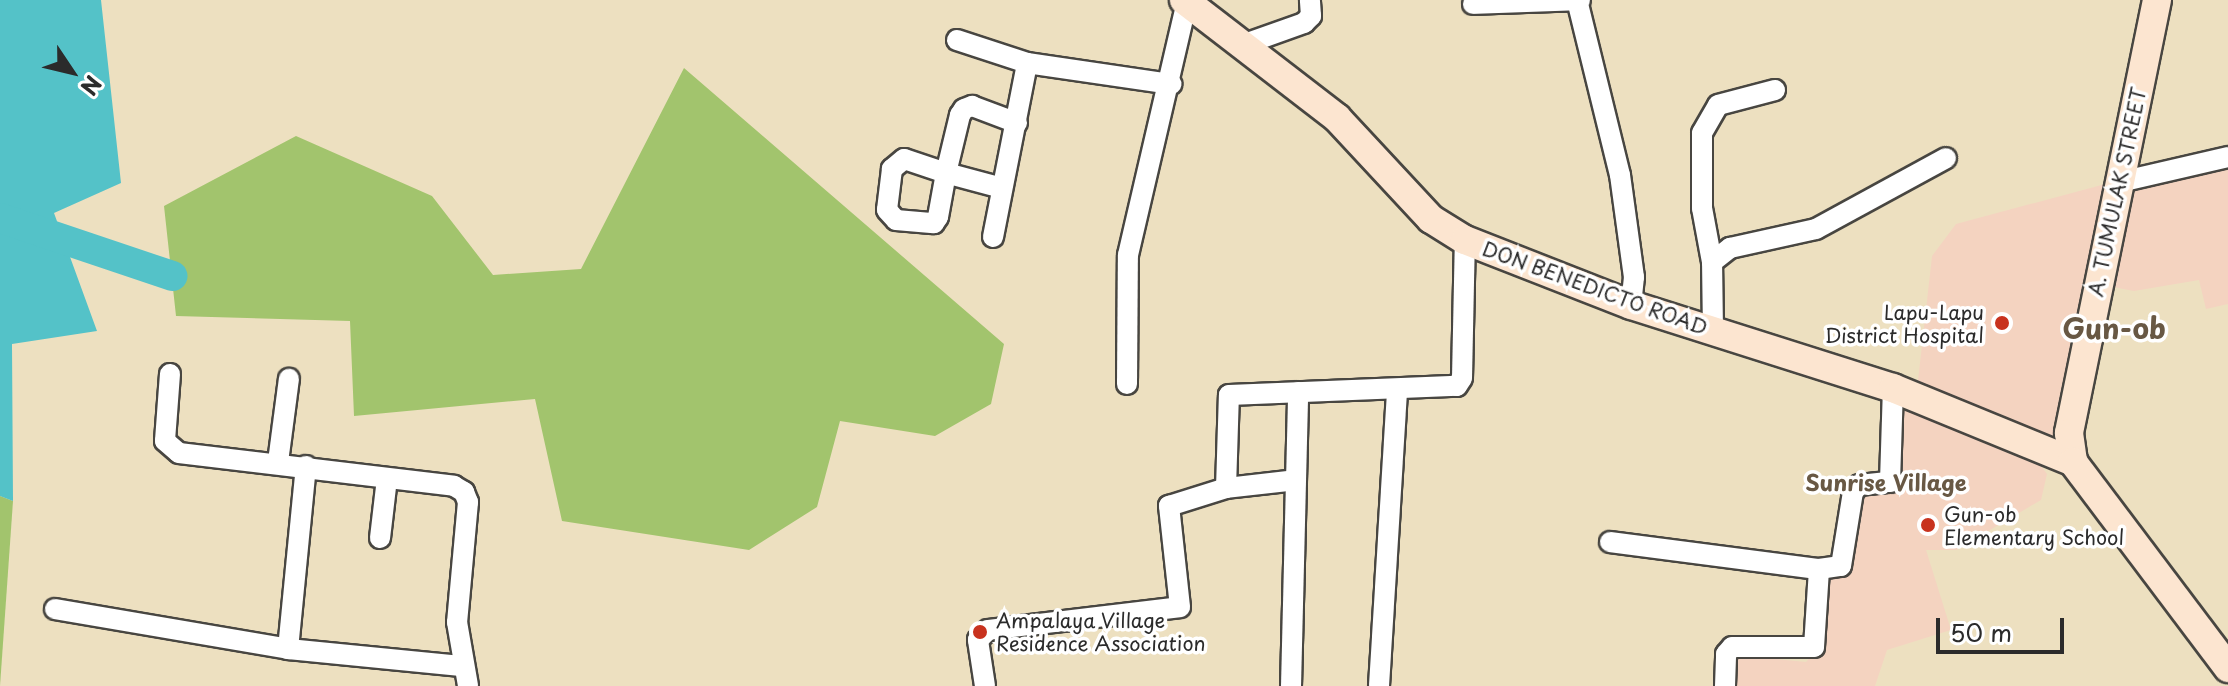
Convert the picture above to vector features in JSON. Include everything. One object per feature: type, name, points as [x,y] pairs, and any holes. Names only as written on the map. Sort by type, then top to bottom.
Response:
[{"type":"street","points":[[1245,44],[1304,23],[1311,16],[1310,0]]},
{"type":"street","points":[[1473,4],[1578,0],[1620,175],[1634,277],[1631,305]]},
{"type":"street","name":"A. TUMULAK STREET","points":[[2073,462],[2071,407],[2157,0]]},
{"type":"street","points":[[1127,384],[1128,255],[1171,84],[1186,1]]},
{"type":"street","name":"DON BENEDICTO ROAD","points":[[1186,1],[1337,118],[1431,219],[1465,240],[1631,305],[1893,388],[2073,462]]},
{"type":"street","points":[[957,40],[1027,63],[1171,84]]},
{"type":"street","points":[[993,237],[1027,63]]},
{"type":"street","points":[[1713,331],[1712,262],[1702,208],[1702,133],[1718,105],[1775,90]]},
{"type":"street","points":[[1002,188],[946,173],[964,109],[972,106],[1017,123]]},
{"type":"street","points":[[2120,182],[2228,157]]},
{"type":"street","points":[[1712,262],[1730,248],[1816,229],[1946,158]]},
{"type":"street","points":[[1226,488],[1229,395],[1397,391],[1457,386],[1462,378],[1465,240]]},
{"type":"street","points":[[170,374],[165,441],[170,449],[454,486],[468,502],[458,578],[461,666],[468,686]]},
{"type":"street","points":[[278,462],[289,379]]},
{"type":"street","points":[[1610,542],[1819,569],[1841,566],[1855,488],[1890,482],[1893,388]]},
{"type":"street","points":[[1379,686],[1397,391]]},
{"type":"street","points":[[1291,686],[1298,392]]},
{"type":"street","points":[[2073,462],[2225,659]]},
{"type":"street","points":[[288,649],[306,466]]},
{"type":"street","points":[[380,538],[387,478]]},
{"type":"street","points":[[985,686],[978,640],[988,630],[1180,607],[1169,506],[1226,488],[1296,480]]},
{"type":"street","points":[[1725,686],[1726,654],[1732,647],[1814,647],[1819,569]]},
{"type":"street","points":[[55,609],[288,649],[461,666]]},
{"type":"shaded area","points":[[2228,160],[2228,304],[2206,309],[2199,280],[2134,291],[2113,287],[2136,181]]},
{"type":"shaded area","name":"Lapu-Lapu District Hospital","points":[[2109,183],[2053,439],[1917,389],[1932,256],[1956,224]]},
{"type":"shaded area","name":"Gun-ob Elementary School","points":[[1904,409],[2035,458],[2047,474],[2041,500],[1956,550],[1926,550],[1951,630],[1887,650],[1875,686],[1737,686],[1737,655],[1806,662],[1825,642],[1826,582],[1848,568],[1864,492],[1898,492]]},
{"type":"green space","points":[[684,68],[1004,344],[991,404],[935,436],[840,421],[817,507],[749,550],[562,521],[535,399],[354,416],[350,321],[176,316],[164,206],[296,136],[432,196],[493,275],[581,269]]},
{"type":"green space","points":[[0,496],[13,501],[0,686]]},
{"type":"water","points":[[0,0],[101,0],[121,183],[54,213],[97,331],[12,344],[13,501],[0,496]]},
{"type":"waterway","points":[[0,218],[172,276]]},
{"type":"place","name":"Lapu-Lapu District Hospital","points":[[2002,323]]},
{"type":"place","name":"Gun-ob Elementary School","points":[[1928,525]]},
{"type":"place","name":"Ampalaya Village Residence Association","points":[[980,632]]},
{"type":"district","name":"Gun-ob","points":[[2114,328]]},
{"type":"district","name":"Sunrise Village","points":[[1886,482]]}]
